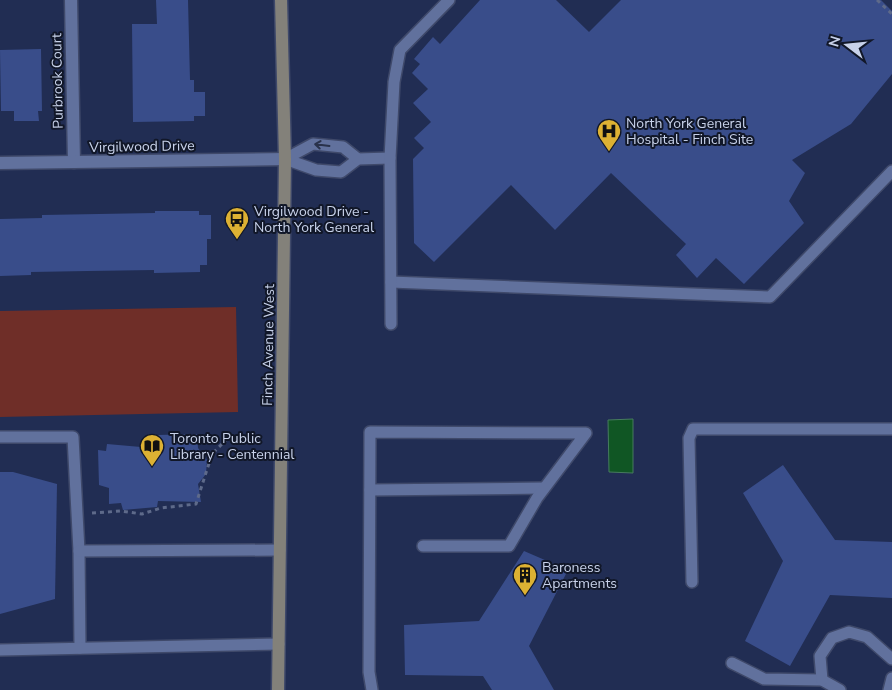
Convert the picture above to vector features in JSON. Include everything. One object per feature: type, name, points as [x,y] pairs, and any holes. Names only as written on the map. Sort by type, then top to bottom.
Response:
[{"type":"main road","name":"Finch Avenue West","points":[[278,690],[285,159],[281,0]]},
{"type":"street","name":"Purbrook Court","points":[[71,0],[74,162]]},
{"type":"street","name":"Virgilwood Drive","points":[[0,163],[285,159]]},
{"type":"lane","points":[[391,324],[390,158],[394,82],[400,50],[450,0]]},
{"type":"lane","points":[[285,159],[313,144],[343,147],[358,160]]},
{"type":"lane","points":[[285,159],[316,170],[341,172],[358,160],[390,158]]},
{"type":"lane","points":[[392,282],[770,297],[892,172]]},
{"type":"lane","points":[[692,582],[689,438],[693,428],[892,429]]},
{"type":"lane","points":[[372,690],[369,672],[370,432],[586,433],[537,498],[509,546],[423,546]]},
{"type":"lane","points":[[0,436],[73,436],[79,551],[80,648]]},
{"type":"lane","points":[[370,490],[544,488]]},
{"type":"lane","points":[[79,551],[280,550]]},
{"type":"lane","points":[[822,680],[820,656],[832,638],[848,632],[867,637],[892,659]]},
{"type":"lane","points":[[0,650],[279,644]]},
{"type":"lane","points":[[732,663],[764,679],[822,680],[840,690]]},
{"type":"lane","points":[[889,690],[892,678]]},
{"type":"path","points":[[877,0],[892,14]]},
{"type":"path","points":[[77,514],[121,511],[142,514],[161,508],[196,504],[212,454],[230,436]]},
{"type":"shaded area","points":[[236,307],[238,412],[0,417],[0,311]]},
{"type":"shaded area","points":[[633,419],[633,473],[609,472],[608,420]]},
{"type":"building","points":[[156,0],[188,0],[190,80],[194,80],[194,92],[205,92],[205,116],[194,116],[194,121],[133,122],[132,24],[157,24]]},
{"type":"building","points":[[480,0],[556,0],[589,32],[621,0],[881,0],[892,11],[892,74],[851,124],[792,160],[805,173],[789,201],[804,223],[744,284],[716,258],[697,278],[676,255],[686,244],[611,173],[555,230],[511,185],[434,262],[414,243],[413,159],[424,148],[414,138],[431,122],[413,103],[428,89],[412,73],[420,64],[414,59],[433,37],[440,44]]},
{"type":"building","points":[[41,49],[42,111],[38,111],[39,121],[14,121],[14,111],[1,111],[0,50]]},
{"type":"building","points":[[155,211],[199,211],[199,215],[211,215],[211,239],[207,239],[207,265],[200,265],[200,272],[154,273],[154,270],[31,272],[31,275],[0,276],[0,219],[42,218],[42,215],[155,213]]},
{"type":"building","name":"Toronto Public Library - Centennial","points":[[197,434],[198,448],[207,460],[206,474],[198,484],[201,502],[158,501],[157,507],[123,510],[121,503],[109,504],[109,488],[99,485],[98,450],[106,451],[107,444],[141,447],[142,442],[158,440],[158,435]]},
{"type":"building","points":[[783,465],[835,540],[892,542],[892,598],[830,595],[790,666],[745,641],[783,561],[743,493]]},
{"type":"building","points":[[0,472],[13,472],[57,484],[55,599],[0,614]]},
{"type":"building","name":"Baroness Apartments","points":[[524,551],[568,570],[529,646],[554,690],[492,690],[483,676],[405,675],[404,625],[479,621]]},
{"type":"place","name":"North York General Hospital - Finch Site","points":[[609,152]]},
{"type":"place","name":"Virgilwood Drive - North York General","points":[[237,240]]},
{"type":"place","name":"Toronto Public Library - Centennial","points":[[152,467]]},
{"type":"place","name":"Baroness Apartments","points":[[525,596]]}]
